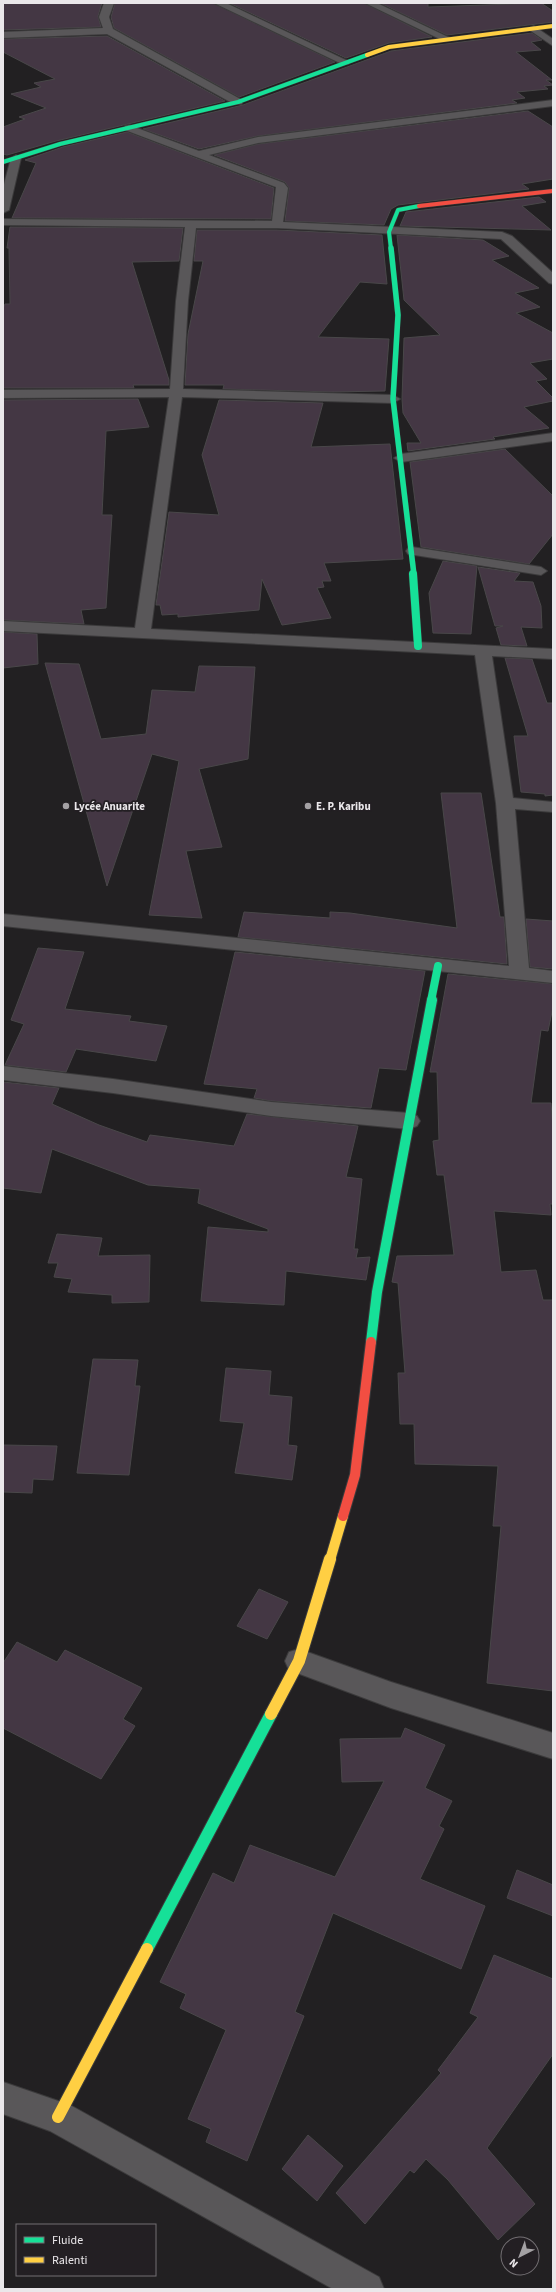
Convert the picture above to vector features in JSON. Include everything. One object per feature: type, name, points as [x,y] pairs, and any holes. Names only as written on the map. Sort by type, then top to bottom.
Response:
[{"type":"street","points":[[108,3],[104,10],[104,22],[110,31],[238,102]]},
{"type":"street","points":[[219,3],[345,62]]},
{"type":"street","points":[[370,3],[445,38]]},
{"type":"street","points":[[3,162],[60,144],[238,102],[389,47],[445,38],[553,26]]},
{"type":"street","points":[[534,29],[553,43]]},
{"type":"street","points":[[3,35],[110,31]]},
{"type":"street","points":[[198,154],[258,140],[553,103]]},
{"type":"street","points":[[129,128],[280,185],[282,188],[277,225]]},
{"type":"street","points":[[3,210],[16,158]]},
{"type":"street","points":[[418,646],[412,551],[393,399],[398,315],[388,232],[398,210],[402,208],[553,191]]},
{"type":"street","points":[[3,222],[277,225],[388,232],[502,236],[508,238],[553,280]]},
{"type":"street","points":[[142,633],[176,393],[182,301],[191,224]]},
{"type":"street","points":[[3,394],[176,393],[393,399]]},
{"type":"street","points":[[401,458],[553,437]]},
{"type":"street","points":[[3,626],[553,654]]},
{"type":"street","points":[[483,651],[505,803],[520,974]]},
{"type":"street","points":[[505,803],[553,808]]},
{"type":"street","points":[[3,920],[553,977]]},
{"type":"street","points":[[58,2117],[299,1662],[355,1475],[377,1292],[438,966]]},
{"type":"street","points":[[3,1074],[113,1086],[270,1109],[409,1121]]},
{"type":"street","points":[[299,1662],[391,1695],[553,1746]]},
{"type":"street","points":[[3,2098],[58,2117],[367,2289]]},
{"type":"lane","points":[[412,551],[541,571]]},
{"type":"building","points":[[3,3],[102,3],[98,16],[101,27],[3,30]]},
{"type":"building","points":[[115,3],[213,3],[335,62],[239,97],[114,28],[111,17]]},
{"type":"building","points":[[229,3],[364,3],[432,37],[389,43],[346,58]]},
{"type":"building","points":[[380,3],[428,3],[428,7],[541,3],[553,11],[553,22],[447,35]]},
{"type":"building","points":[[532,33],[542,40],[531,42],[541,50],[516,52],[552,80],[546,80],[553,85],[544,86],[548,89],[517,92],[525,98],[512,100],[517,103],[258,136],[199,149],[143,129],[243,105],[391,51]]},
{"type":"building","points":[[107,36],[225,101],[56,141],[7,155],[3,154],[3,127],[25,119],[19,117],[46,108],[11,94],[41,87],[34,83],[55,79],[3,52],[3,39]]},
{"type":"building","points":[[528,111],[553,127],[553,179],[522,184],[529,189],[398,205],[391,209],[384,225],[285,221],[289,188],[285,182],[214,155],[258,144]]},
{"type":"building","points":[[127,132],[274,188],[271,219],[12,218],[36,163],[25,160],[63,147]]},
{"type":"building","points":[[539,197],[546,202],[522,206],[551,230],[400,226],[406,212]]},
{"type":"building","points":[[10,227],[183,228],[179,261],[132,262],[169,380],[169,385],[133,385],[134,388],[3,388],[3,308],[5,304],[10,304],[9,248],[7,248]]},
{"type":"building","points":[[197,230],[277,230],[382,235],[387,284],[360,282],[318,337],[389,339],[385,391],[332,392],[223,389],[224,385],[185,385],[188,334],[203,261],[194,261]]},
{"type":"building","points":[[397,235],[483,240],[509,256],[492,260],[539,288],[515,293],[540,307],[516,313],[553,333],[553,359],[530,363],[547,379],[536,381],[553,398],[553,401],[524,407],[549,428],[493,437],[495,439],[408,451],[407,443],[421,443],[403,413],[404,338],[440,335],[404,300]]},
{"type":"building","points":[[138,399],[149,427],[106,431],[102,515],[112,515],[106,608],[81,610],[84,624],[3,620],[3,400]]},
{"type":"building","points":[[219,400],[323,403],[311,447],[390,444],[403,559],[324,563],[331,581],[322,581],[324,587],[317,588],[331,618],[282,625],[262,579],[259,610],[178,617],[178,614],[162,615],[160,605],[156,605],[169,512],[219,515],[202,455]]},
{"type":"building","points":[[505,449],[553,496],[553,534],[529,564],[421,547],[410,462]]},
{"type":"building","points":[[443,561],[477,566],[471,634],[433,633],[429,593]]},
{"type":"building","points":[[478,567],[520,573],[514,581],[533,582],[541,606],[542,628],[521,627],[527,646],[501,645],[496,628],[503,626],[495,626]]},
{"type":"building","points":[[3,632],[37,634],[38,664],[3,668]]},
{"type":"building","points":[[505,658],[532,659],[547,703],[553,703],[553,795],[545,796],[545,794],[521,792],[514,736],[528,736]]},
{"type":"building","points":[[45,663],[79,664],[101,739],[146,734],[152,690],[195,692],[199,666],[255,667],[248,759],[199,769],[222,847],[186,851],[202,918],[149,915],[179,761],[152,754],[107,886]]},
{"type":"building","points":[[441,793],[481,793],[500,917],[504,917],[507,964],[238,937],[244,912],[330,918],[330,912],[350,913],[457,928]]},
{"type":"building","points":[[526,919],[553,921],[553,969],[530,967]]},
{"type":"building","points":[[38,948],[84,952],[65,1009],[131,1016],[129,1021],[167,1026],[156,1061],[76,1049],[66,1072],[5,1065],[24,1024],[11,1020]]},
{"type":"building","points":[[235,952],[425,971],[406,1070],[379,1068],[371,1108],[271,1101],[254,1098],[257,1089],[204,1084]]},
{"type":"building","points":[[448,974],[553,984],[553,1007],[548,1031],[541,1030],[531,1103],[551,1103],[553,1128],[553,1204],[550,1204],[551,1215],[494,1211],[501,1272],[536,1270],[543,1300],[553,1300],[553,1691],[487,1683],[501,1526],[493,1526],[498,1466],[415,1464],[414,1424],[400,1424],[398,1373],[405,1373],[398,1283],[392,1282],[397,1256],[454,1255],[444,1175],[437,1175],[433,1141],[439,1140],[437,1072],[430,1072]]},
{"type":"building","points":[[3,1082],[59,1088],[52,1104],[99,1125],[147,1142],[150,1135],[234,1146],[247,1114],[358,1126],[346,1177],[362,1179],[354,1249],[358,1249],[356,1258],[370,1257],[366,1280],[286,1271],[284,1305],[201,1301],[208,1227],[268,1232],[268,1229],[198,1203],[200,1189],[148,1185],[52,1149],[41,1193],[3,1188]]},
{"type":"building","points":[[57,1234],[102,1238],[98,1256],[150,1255],[149,1302],[112,1303],[112,1295],[68,1292],[72,1279],[54,1277],[58,1263],[48,1263]]},
{"type":"building","points":[[93,1359],[138,1360],[135,1386],[140,1386],[129,1475],[77,1473]]},
{"type":"building","points":[[226,1368],[271,1371],[269,1395],[292,1397],[288,1445],[297,1446],[292,1480],[235,1473],[244,1423],[220,1421]]},
{"type":"building","points":[[3,1445],[57,1446],[53,1480],[33,1479],[32,1493],[3,1492]]},
{"type":"building","points":[[259,1589],[288,1602],[267,1639],[237,1626]]},
{"type":"building","points":[[17,1642],[57,1662],[65,1650],[142,1688],[123,1719],[135,1726],[101,1779],[3,1728],[3,1663]]},
{"type":"building","points":[[405,1728],[445,1745],[425,1788],[452,1801],[439,1826],[444,1829],[420,1879],[485,1906],[461,1969],[333,1913],[295,2012],[304,2016],[247,2161],[206,2142],[211,2129],[188,2119],[226,2030],[180,2008],[186,1994],[160,1982],[213,1873],[234,1883],[250,1845],[335,1877],[384,1781],[342,1782],[340,1739],[401,1738]]},
{"type":"building","points":[[517,1870],[553,1885],[553,1916],[507,1898]]},
{"type":"building","points":[[494,1955],[553,1979],[553,2054],[487,2148],[535,2204],[502,2236],[500,2236],[498,2240],[448,2180],[426,2159],[414,2173],[410,2170],[365,2224],[336,2193],[441,2073],[438,2070],[478,2017],[470,2013]]},
{"type":"building","points":[[308,2135],[343,2166],[317,2201],[282,2169]]},
{"type":"traffic: fast","points":[[3,162],[60,144],[238,102],[367,55]]},
{"type":"traffic: fast","points":[[418,646],[412,551],[393,399],[398,315],[389,232],[398,210],[419,206]]},
{"type":"traffic: fast","points":[[371,1342],[377,1292],[438,966]]},
{"type":"traffic: fast","points":[[147,1949],[271,1714]]},
{"type":"traffic: slow","points":[[367,55],[389,47],[553,26]]},
{"type":"traffic: slow","points":[[271,1714],[299,1661],[343,1516]]},
{"type":"traffic: slow","points":[[58,2117],[147,1949]]},
{"type":"traffic: jam","points":[[419,206],[553,191]]},
{"type":"traffic: jam","points":[[343,1516],[355,1475],[371,1342]]},
{"type":"place","name":"Lycée Anuarite","points":[[66,806]]},
{"type":"place","name":"E. P. Karibu","points":[[308,806]]}]
